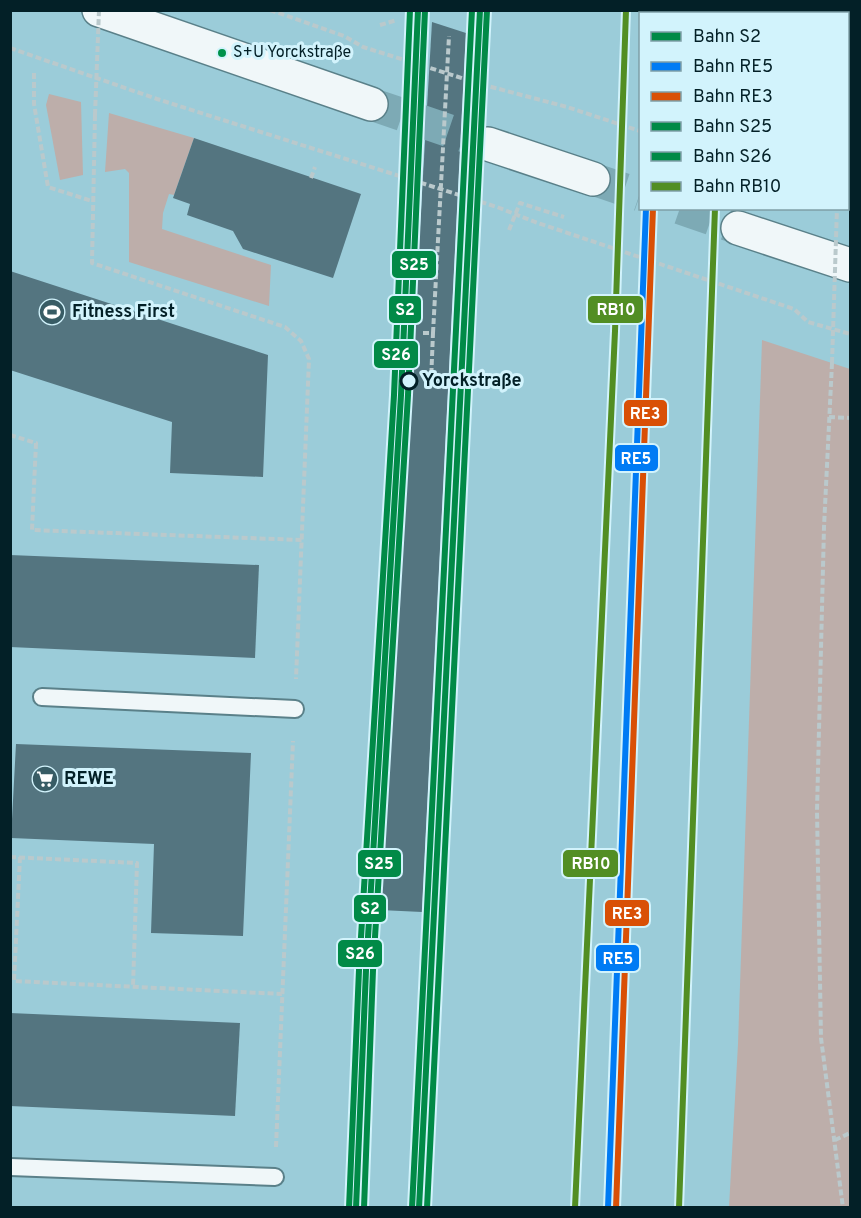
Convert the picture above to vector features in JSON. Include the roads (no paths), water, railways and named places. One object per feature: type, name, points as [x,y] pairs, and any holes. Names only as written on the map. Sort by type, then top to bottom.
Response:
[{"type":"main road","points":[[99,10],[371,104]]},
{"type":"main road","points":[[488,144],[593,179]]},
{"type":"main road","points":[[738,228],[850,265]]},
{"type":"lane","points":[[42,697],[295,709]]},
{"type":"lane","points":[[10,1167],[275,1177]]},
{"type":"tunnel","points":[[371,104],[488,144]]},
{"type":"tunnel","points":[[593,179],[639,195]]},
{"type":"tunnel","points":[[686,210],[738,228]]},
{"type":"rail line","name":"S26","points":[[349,1208],[359,970],[394,395],[410,10]]},
{"type":"rail line","name":"S2","points":[[356,1208],[366,970],[401,395],[418,10]]},
{"type":"rail line","name":"S25","points":[[364,1208],[373,970],[408,395],[425,10]]},
{"type":"rail line","name":"S26","points":[[412,1208],[472,10]]},
{"type":"rail line","name":"S2","points":[[419,1208],[480,10]]},
{"type":"rail line","name":"S25","points":[[427,1208],[487,10]]},
{"type":"rail line","name":"RB10","points":[[575,1208],[615,331],[626,10]]},
{"type":"rail line","name":"RE5","points":[[608,1208],[646,210]]},
{"type":"rail line","name":"RE3","points":[[616,1208],[653,210]]},
{"type":"rail line","name":"RB10","points":[[679,1208],[715,210]]},
{"type":"place","name":"S+U Yorckstraße","points":[[222,53]]},
{"type":"place","name":"Fitness First","points":[[52,312]]},
{"type":"place","name":"Yorckstraße","points":[[409,381]]},
{"type":"place","name":"REWE","points":[[45,779]]}]
